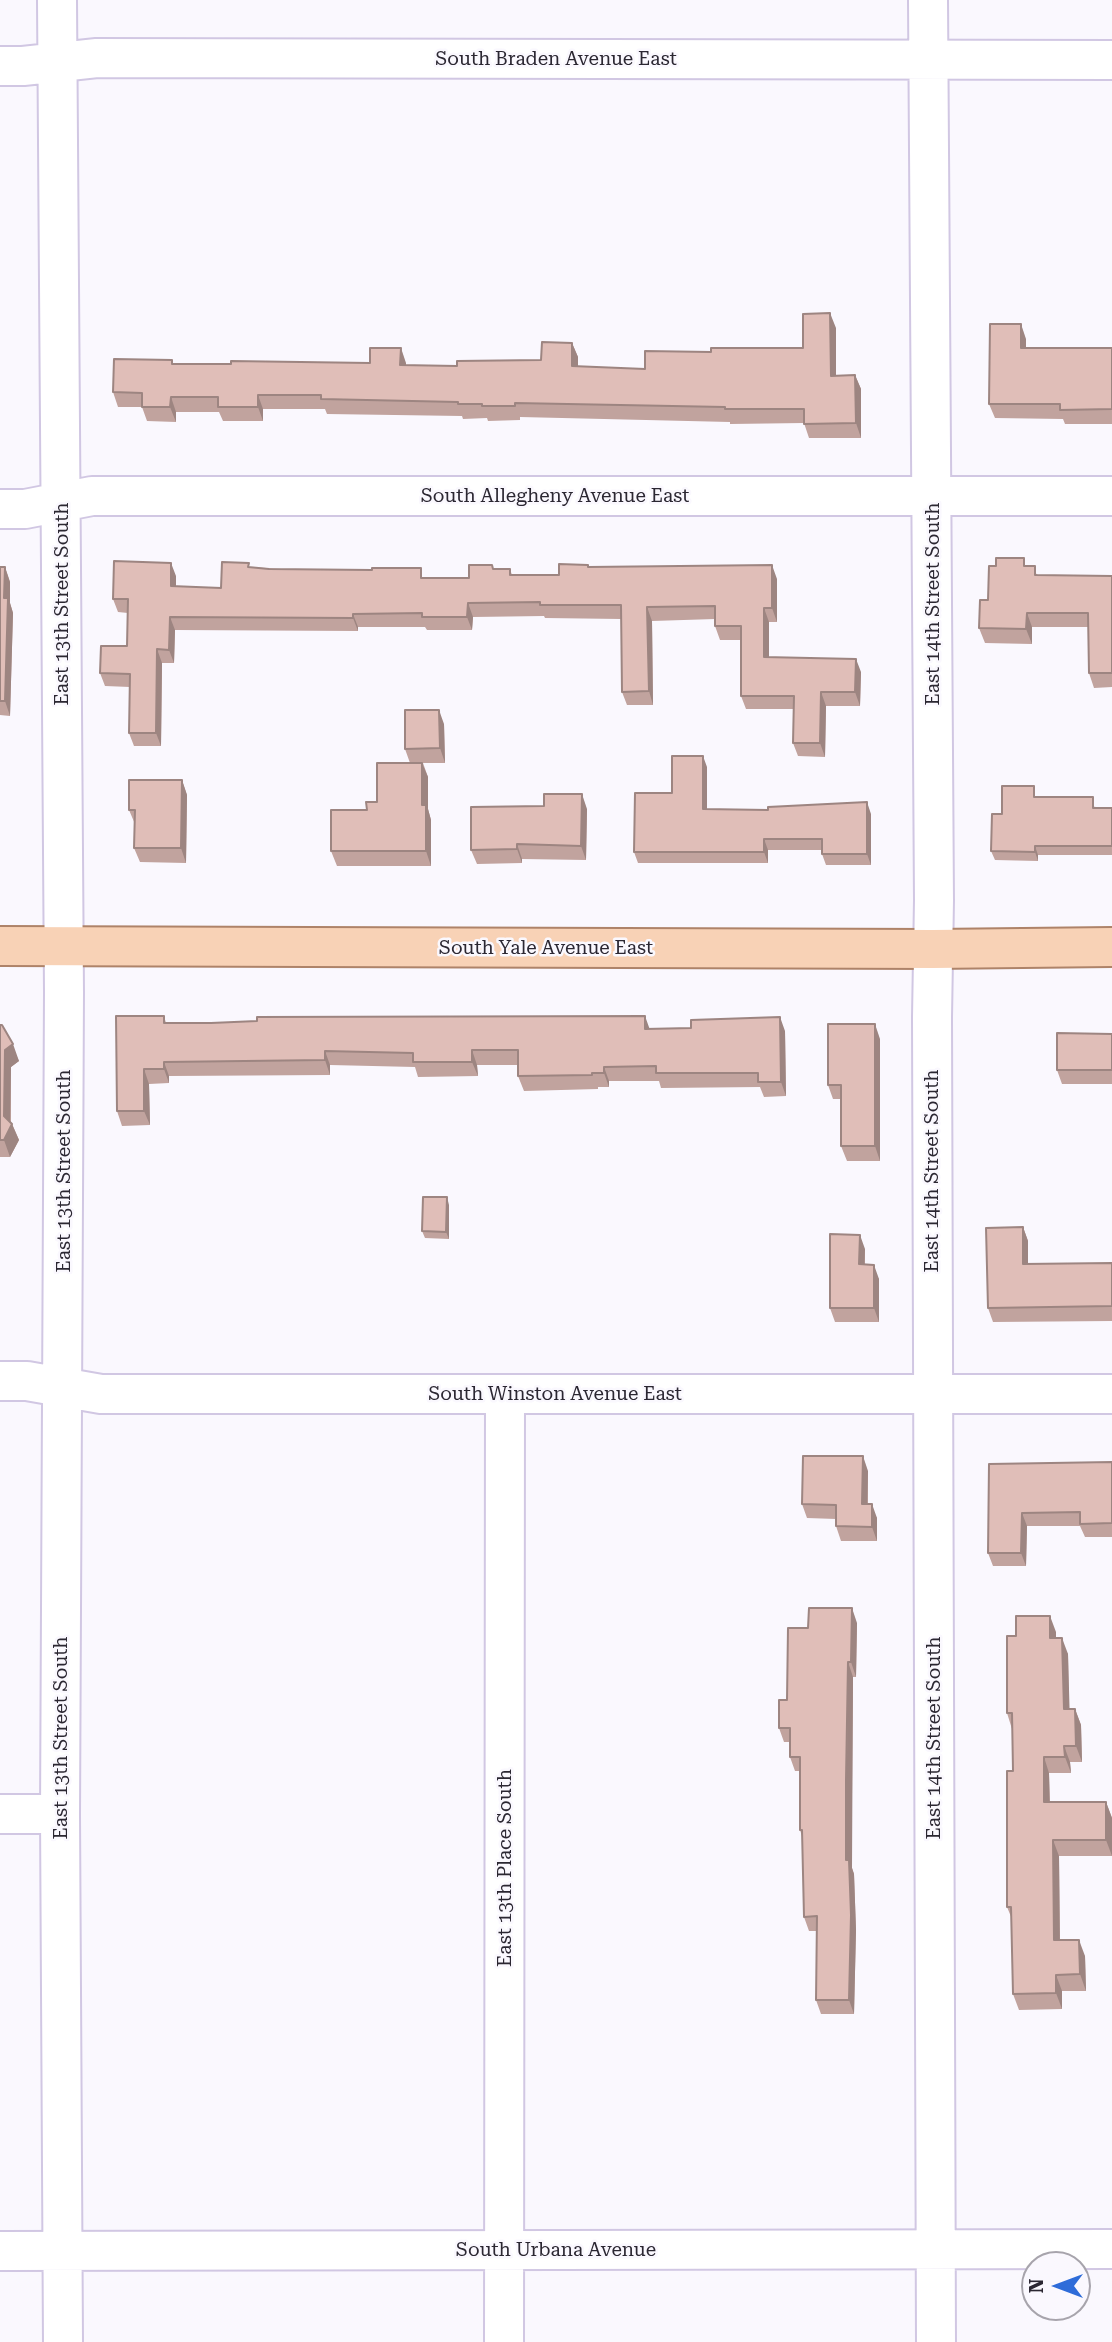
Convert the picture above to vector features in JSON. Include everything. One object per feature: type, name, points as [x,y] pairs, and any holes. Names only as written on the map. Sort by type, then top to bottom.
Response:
[{"type":"main road","name":"South Yale Avenue East","points":[[0,946],[1106,948]]},
{"type":"street","name":"East 13th Street South","points":[[57,0],[62,502],[63,1387],[60,1814],[63,2342]]},
{"type":"street","name":"East 14th Street South","points":[[928,0],[932,496],[936,2342]]},
{"type":"street","name":"South Braden Avenue East","points":[[0,66],[97,58],[1112,60]]},
{"type":"street","name":"South Allegheny Avenue East","points":[[0,509],[25,509],[92,496],[1112,496]]},
{"type":"street","name":"South Winston Avenue East","points":[[0,1381],[27,1381],[101,1394],[1112,1395]]},
{"type":"street","name":"East 13th Place South","points":[[504,2342],[505,1394]]},
{"type":"street","points":[[0,1814],[60,1814]]},
{"type":"street","name":"South Urbana Avenue","points":[[0,2251],[1112,2249]]},
{"type":"building","points":[[830,313],[831,376],[855,375],[856,423],[804,424],[804,409],[515,403],[515,406],[482,406],[458,402],[321,399],[321,395],[258,395],[258,407],[218,407],[218,397],[171,397],[170,407],[142,407],[142,393],[113,392],[114,359],[172,360],[172,364],[231,364],[231,361],[370,363],[370,348],[401,348],[400,365],[457,366],[457,361],[541,360],[542,342],[572,343],[572,366],[645,369],[645,351],[711,352],[711,348],[803,348],[803,314]]},
{"type":"building","points":[[990,324],[1021,324],[1021,348],[1112,348],[1112,409],[1060,410],[1060,404],[989,404]]},
{"type":"building","points":[[996,558],[1024,558],[1024,566],[1035,566],[1035,575],[1112,576],[1112,673],[1089,673],[1088,613],[1027,613],[1026,629],[979,628],[980,600],[988,600],[989,566],[996,566]]},
{"type":"building","points":[[114,561],[171,563],[171,586],[221,588],[222,562],[249,563],[248,567],[269,569],[421,568],[421,578],[469,578],[469,565],[492,565],[493,569],[510,569],[510,575],[559,575],[559,564],[588,567],[772,565],[772,608],[764,608],[764,657],[856,659],[855,692],[821,692],[820,743],[793,743],[794,696],[741,696],[741,626],[715,626],[715,606],[647,607],[649,691],[622,692],[621,605],[468,603],[467,617],[422,617],[422,613],[353,614],[353,618],[170,617],[169,650],[157,649],[156,733],[129,733],[130,674],[100,673],[101,646],[127,646],[128,599],[113,599]]},
{"type":"building","points":[[0,567],[5,567],[4,598],[8,598],[5,701],[0,701]]},
{"type":"building","points":[[405,710],[439,710],[440,748],[405,749]]},
{"type":"building","points":[[672,756],[703,756],[703,809],[768,810],[768,807],[867,802],[867,854],[822,854],[822,839],[764,839],[764,852],[634,852],[635,793],[672,793]]},
{"type":"building","points":[[377,763],[422,763],[426,851],[331,851],[331,810],[367,810],[366,802],[377,802]]},
{"type":"building","points":[[129,780],[182,780],[181,848],[134,848],[135,810],[129,810]]},
{"type":"building","points":[[1002,786],[1034,786],[1034,797],[1093,797],[1093,808],[1112,808],[1112,846],[1035,846],[1035,852],[991,851],[992,814],[1002,814]]},
{"type":"building","points":[[544,794],[582,794],[581,846],[517,844],[517,849],[471,850],[471,807],[544,806]]},
{"type":"building","points":[[116,1016],[164,1016],[164,1023],[211,1023],[257,1021],[257,1017],[645,1016],[645,1029],[691,1028],[691,1020],[780,1017],[781,1082],[758,1082],[758,1073],[656,1073],[656,1066],[604,1067],[604,1073],[592,1075],[518,1076],[518,1050],[472,1050],[472,1062],[413,1062],[413,1053],[325,1051],[325,1060],[164,1062],[164,1069],[144,1069],[144,1111],[117,1111]]},
{"type":"building","points":[[828,1024],[875,1024],[875,1146],[841,1146],[841,1085],[828,1085]]},
{"type":"building","points":[[0,1025],[13,1044],[5,1050],[4,1116],[12,1124],[4,1140],[0,1140]]},
{"type":"building","points":[[1057,1033],[1112,1034],[1112,1070],[1057,1070]]},
{"type":"building","points":[[423,1197],[447,1197],[446,1232],[422,1231]]},
{"type":"building","points":[[1023,1227],[1023,1264],[1112,1263],[1112,1306],[988,1308],[986,1228]]},
{"type":"building","points":[[830,1234],[860,1235],[859,1264],[874,1265],[874,1308],[830,1308]]},
{"type":"building","points":[[803,1456],[863,1456],[862,1504],[872,1504],[872,1527],[836,1526],[836,1505],[802,1504]]},
{"type":"building","points":[[1112,1462],[1112,1523],[1080,1524],[1080,1512],[1022,1513],[1021,1553],[988,1553],[989,1464]]},
{"type":"building","points":[[809,1608],[852,1608],[851,1662],[848,1662],[846,1780],[846,1860],[849,1860],[851,1915],[849,2000],[816,2000],[817,1916],[804,1917],[800,1757],[790,1757],[790,1728],[779,1728],[779,1700],[787,1700],[788,1628],[808,1628]]},
{"type":"building","points":[[1016,1616],[1050,1616],[1050,1638],[1062,1638],[1064,1709],[1075,1709],[1076,1746],[1064,1746],[1065,1757],[1044,1757],[1044,1802],[1106,1802],[1106,1840],[1053,1840],[1054,1940],[1079,1940],[1080,1974],[1056,1975],[1056,1993],[1013,1994],[1011,1907],[1007,1907],[1007,1771],[1013,1771],[1012,1713],[1007,1713],[1007,1636],[1016,1636]]}]
